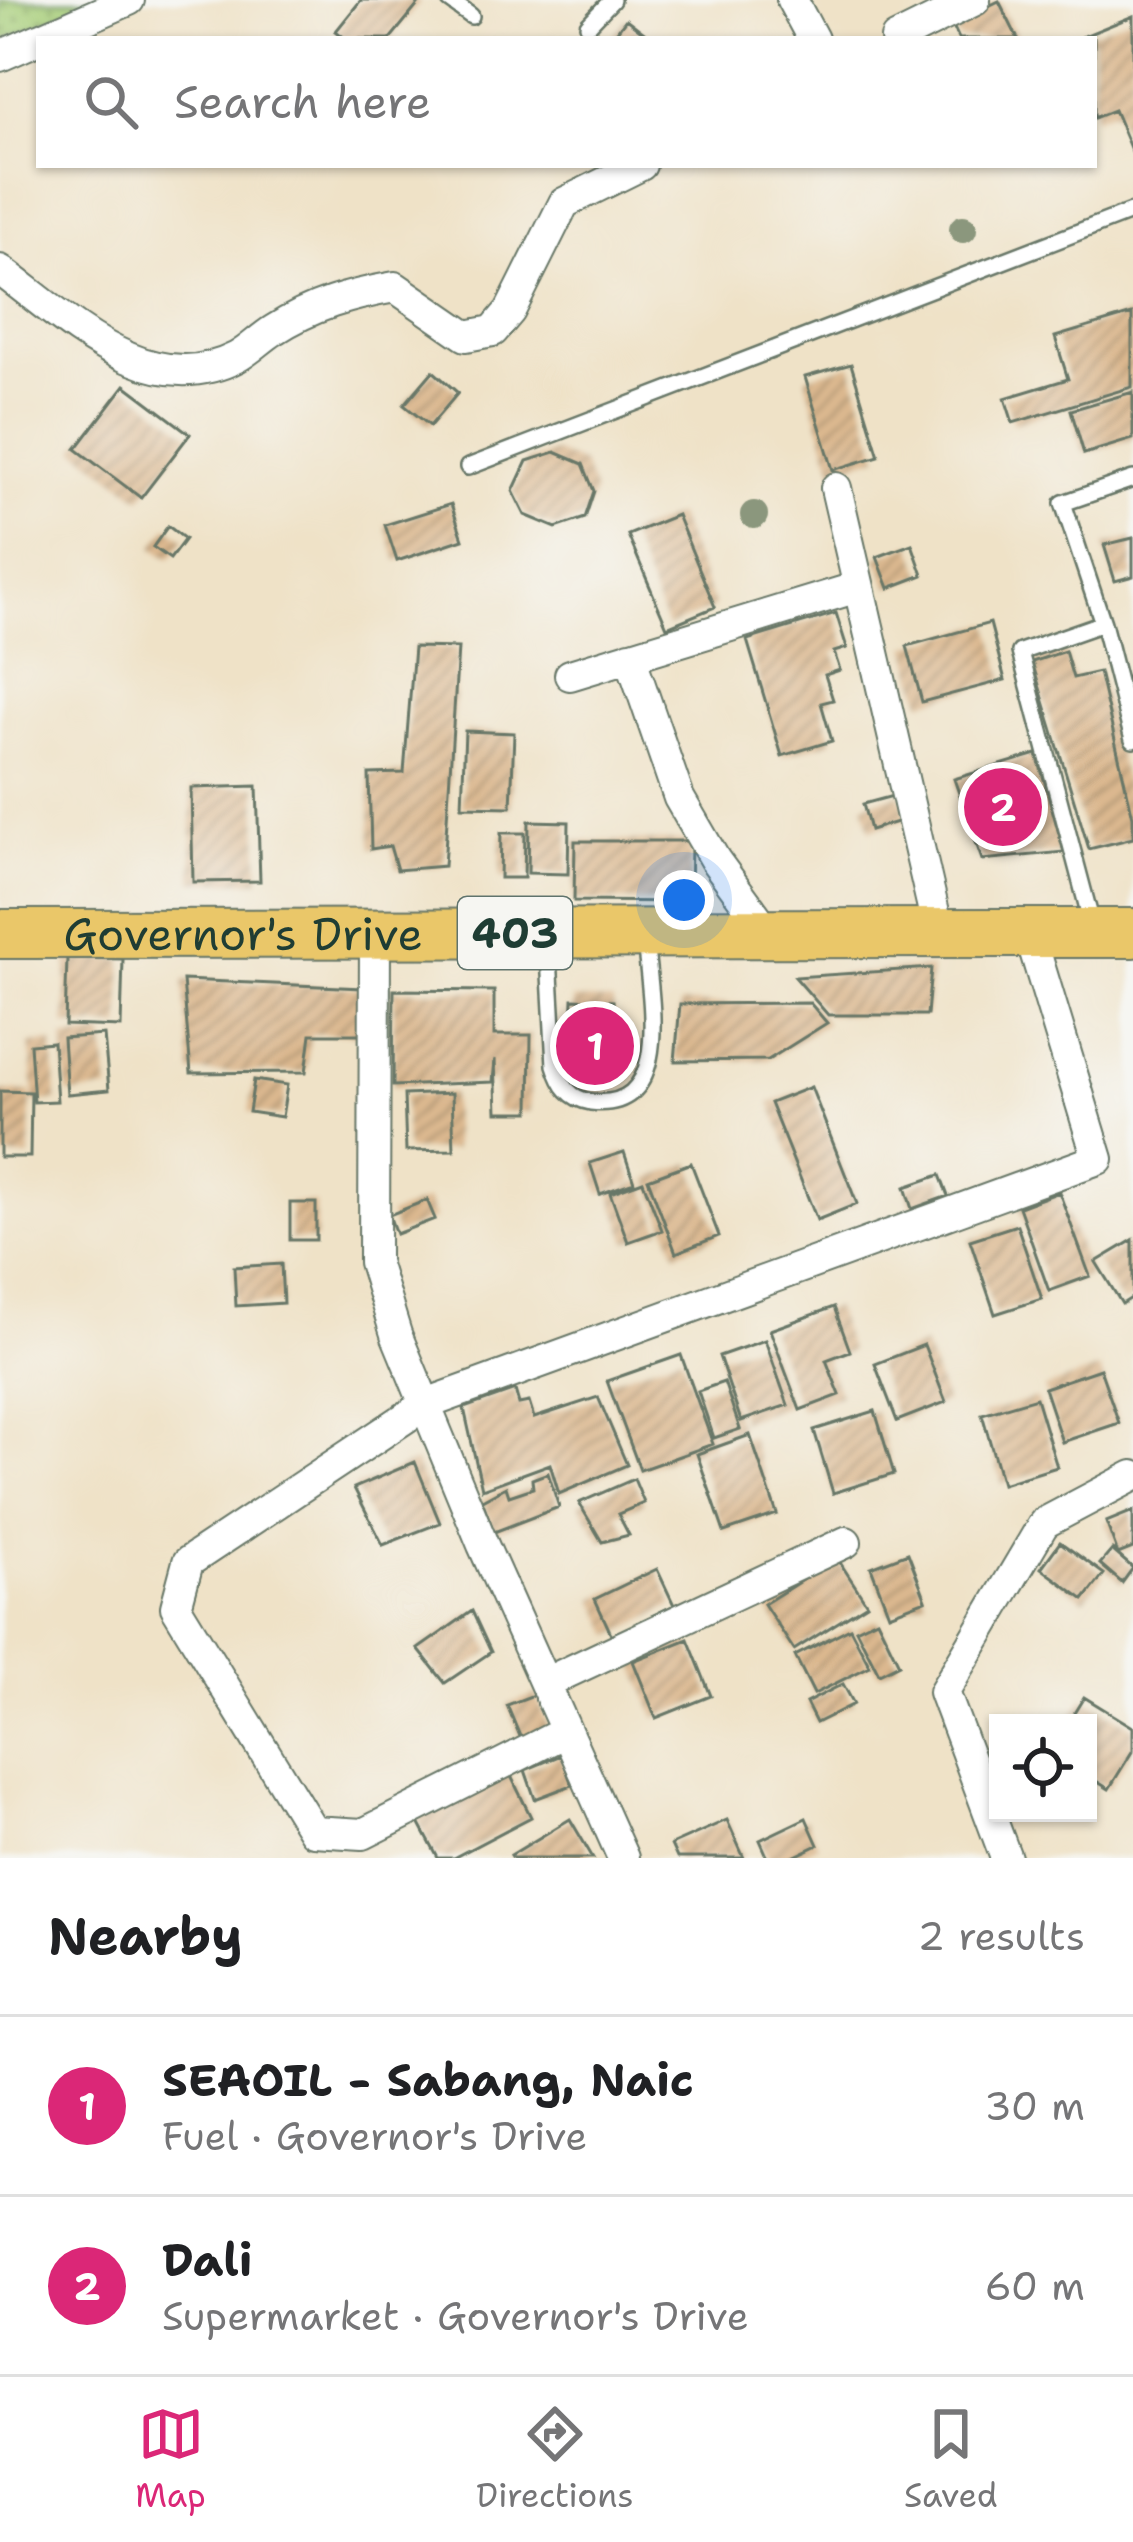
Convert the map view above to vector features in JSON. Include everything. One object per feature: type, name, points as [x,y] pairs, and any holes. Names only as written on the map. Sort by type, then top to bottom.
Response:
[{"type":"main road","name":"Governor's Drive","points":[[0,934],[1114,933]]},
{"type":"street","points":[[46,36],[129,0]]},
{"type":"street","points":[[792,0],[811,36]]},
{"type":"street","points":[[902,36],[975,0]]},
{"type":"street","points":[[0,56],[36,40]]},
{"type":"street","points":[[0,271],[122,358],[167,370],[195,370],[236,357],[276,328],[337,297],[395,287],[466,336],[480,334],[494,331],[510,311],[564,203],[634,168]]},
{"type":"street","points":[[836,488],[939,934]]},
{"type":"street","points":[[570,675],[858,587]]},
{"type":"street","points":[[630,656],[679,798],[715,860],[770,934]]},
{"type":"street","points":[[375,933],[374,1262],[396,1334],[425,1404],[623,1858]]},
{"type":"street","points":[[565,1732],[363,1834],[313,1831],[176,1607],[188,1562],[425,1404],[1098,1159],[1030,935]]},
{"type":"street","points":[[1006,1858],[944,1692],[1044,1523],[1133,1476]]},
{"type":"street","points":[[545,1684],[846,1542]]},
{"type":"lane","points":[[449,0],[471,16]]},
{"type":"lane","points":[[588,25],[612,0]]},
{"type":"lane","points":[[468,467],[1133,211]]},
{"type":"lane","points":[[1133,479],[1063,503],[1103,623],[1133,740]]},
{"type":"lane","points":[[1103,623],[1020,652],[1114,933]]},
{"type":"lane","points":[[548,934],[560,1083],[586,1102],[608,1102],[628,1098],[644,1083],[650,1060],[645,934]]},
{"type":"green space","points":[[0,0],[93,0],[0,42]]},
{"type":"building","points":[[361,0],[422,0],[392,36],[342,36],[336,31]]},
{"type":"building","points":[[999,1],[1016,36],[958,36],[952,24]]},
{"type":"building","points":[[1133,16],[1133,155],[1114,110],[1097,117],[1097,36],[1084,36]]},
{"type":"building","points":[[626,19],[648,36],[613,36]]},
{"type":"building","points":[[1132,314],[1132,387],[1013,423],[1005,398],[1068,379],[1055,337]]},
{"type":"building","points":[[851,364],[879,456],[833,470],[805,377]]},
{"type":"building","points":[[433,371],[458,393],[430,426],[404,405]]},
{"type":"building","points":[[125,385],[190,434],[141,498],[76,449]]},
{"type":"building","points":[[1133,392],[1133,439],[1084,454],[1071,410]]},
{"type":"building","points":[[555,452],[583,464],[594,491],[585,518],[556,528],[525,515],[513,491],[527,461]]},
{"type":"building","points":[[451,504],[463,539],[397,561],[385,525]]},
{"type":"building","points":[[677,515],[715,607],[667,627],[628,535]]},
{"type":"building","points":[[168,526],[185,539],[170,559],[153,547]]},
{"type":"building","points":[[1133,538],[1133,576],[1115,581],[1104,545]]},
{"type":"building","points":[[912,544],[923,575],[889,588],[877,557]]},
{"type":"building","points":[[836,613],[847,648],[834,652],[840,670],[825,675],[833,700],[821,703],[832,741],[782,756],[747,640]]},
{"type":"building","points":[[990,623],[1005,680],[922,702],[907,646]]},
{"type":"building","points":[[414,647],[458,648],[444,866],[397,870],[390,846],[371,849],[369,774],[404,773]]},
{"type":"building","points":[[1065,651],[1073,678],[1099,672],[1133,817],[1133,838],[1089,849],[1032,662]]},
{"type":"building","points":[[465,731],[514,733],[511,807],[462,806]]},
{"type":"building","points":[[1037,754],[1064,852],[982,860],[954,779]]},
{"type":"building","points":[[257,786],[260,881],[193,882],[191,788]]},
{"type":"building","points":[[900,794],[907,819],[870,830],[863,804]]},
{"type":"building","points":[[529,821],[569,822],[568,874],[528,873]]},
{"type":"building","points":[[501,833],[525,833],[524,878],[500,878]]},
{"type":"building","points":[[575,841],[691,841],[690,902],[574,901]]},
{"type":"building","points":[[67,958],[123,959],[121,1027],[65,1025]]},
{"type":"building","points":[[931,968],[927,1015],[828,1015],[795,977]]},
{"type":"building","points":[[183,980],[362,988],[364,1034],[311,1034],[306,1072],[191,1073]]},
{"type":"building","points":[[394,990],[494,991],[494,1035],[531,1035],[530,1112],[497,1112],[495,1059],[493,1082],[393,1086]]},
{"type":"building","points":[[573,999],[613,1001],[618,1076],[570,1081]]},
{"type":"building","points":[[810,1003],[827,1023],[768,1060],[675,1061],[680,1004]]},
{"type":"building","points":[[104,1035],[109,1090],[67,1094],[63,1038]]},
{"type":"building","points":[[53,1042],[57,1101],[34,1102],[30,1044]]},
{"type":"building","points":[[254,1080],[287,1085],[282,1117],[249,1112]]},
{"type":"building","points":[[811,1087],[857,1204],[817,1220],[770,1103]]},
{"type":"building","points":[[0,1091],[31,1092],[30,1157],[0,1157]]},
{"type":"building","points":[[452,1093],[454,1150],[406,1151],[404,1095]]},
{"type":"building","points":[[624,1152],[634,1182],[600,1194],[590,1163]]},
{"type":"building","points":[[691,1163],[719,1236],[676,1253],[648,1179]]},
{"type":"building","points":[[940,1175],[948,1196],[912,1209],[905,1187]]},
{"type":"building","points":[[643,1181],[662,1230],[628,1242],[610,1193]]},
{"type":"building","points":[[1059,1192],[1090,1276],[1049,1291],[1019,1207]]},
{"type":"building","points":[[427,1200],[435,1219],[396,1234],[389,1215]]},
{"type":"building","points":[[290,1203],[316,1203],[316,1240],[290,1240]]},
{"type":"building","points":[[1017,1225],[1042,1299],[995,1314],[970,1240]]},
{"type":"building","points":[[1133,1240],[1133,1297],[1122,1304],[1096,1262]]},
{"type":"building","points":[[281,1264],[283,1303],[236,1306],[234,1267]]},
{"type":"building","points":[[834,1307],[850,1351],[826,1360],[840,1395],[800,1410],[770,1330]]},
{"type":"building","points":[[765,1340],[788,1405],[741,1421],[719,1356]]},
{"type":"building","points":[[924,1345],[946,1402],[897,1421],[875,1364]]},
{"type":"building","points":[[681,1355],[713,1444],[640,1470],[607,1381]]},
{"type":"building","points":[[1100,1369],[1119,1423],[1062,1442],[1044,1388]]},
{"type":"building","points":[[724,1382],[740,1429],[714,1438],[698,1391]]},
{"type":"building","points":[[515,1390],[519,1404],[529,1402],[534,1418],[598,1397],[627,1465],[559,1494],[550,1464],[482,1489],[464,1408]]},
{"type":"building","points":[[1036,1398],[1057,1467],[1002,1484],[982,1414]]},
{"type":"building","points":[[875,1411],[894,1474],[833,1493],[814,1430]]},
{"type":"building","points":[[750,1435],[777,1514],[724,1532],[697,1454]]},
{"type":"building","points":[[415,1462],[440,1523],[383,1545],[354,1488]]},
{"type":"building","points":[[548,1473],[559,1507],[494,1532],[482,1500],[506,1487],[509,1496],[533,1488],[532,1479]]},
{"type":"building","points":[[634,1479],[644,1503],[618,1514],[629,1535],[602,1542],[579,1503]]},
{"type":"building","points":[[1133,1511],[1133,1548],[1118,1554],[1106,1522]]},
{"type":"building","points":[[1060,1542],[1104,1574],[1084,1600],[1041,1568]]},
{"type":"building","points":[[1112,1550],[1133,1568],[1122,1583],[1100,1564]]},
{"type":"building","points":[[908,1553],[926,1600],[889,1614],[871,1567]]},
{"type":"building","points":[[837,1558],[867,1604],[794,1650],[764,1604]]},
{"type":"building","points":[[657,1569],[674,1605],[612,1636],[595,1599]]},
{"type":"building","points":[[472,1611],[491,1652],[445,1683],[418,1649]]},
{"type":"building","points":[[877,1619],[899,1664],[879,1674],[856,1629]]},
{"type":"building","points":[[850,1628],[870,1666],[814,1694],[795,1656]]},
{"type":"building","points":[[688,1639],[711,1696],[656,1718],[633,1661]]},
{"type":"building","points":[[843,1684],[854,1704],[816,1723],[806,1703]]},
{"type":"building","points":[[536,1694],[549,1729],[522,1741],[507,1705]]},
{"type":"building","points":[[1084,1697],[1133,1727],[1133,1750],[1109,1789],[1097,1782],[1097,1714],[1074,1714]]},
{"type":"building","points":[[561,1755],[572,1785],[535,1799],[525,1770]]},
{"type":"building","points":[[508,1770],[531,1817],[453,1858],[438,1858],[416,1817]]},
{"type":"building","points":[[806,1818],[818,1845],[791,1858],[768,1858],[760,1840]]},
{"type":"building","points":[[570,1819],[593,1858],[511,1855]]},
{"type":"building","points":[[727,1820],[744,1858],[677,1858],[671,1845]]},
{"type":"place","name":"Dali","points":[[1003,807]]},
{"type":"place","name":"SEAOIL - Sabang, Naic","points":[[595,1046]]}]
